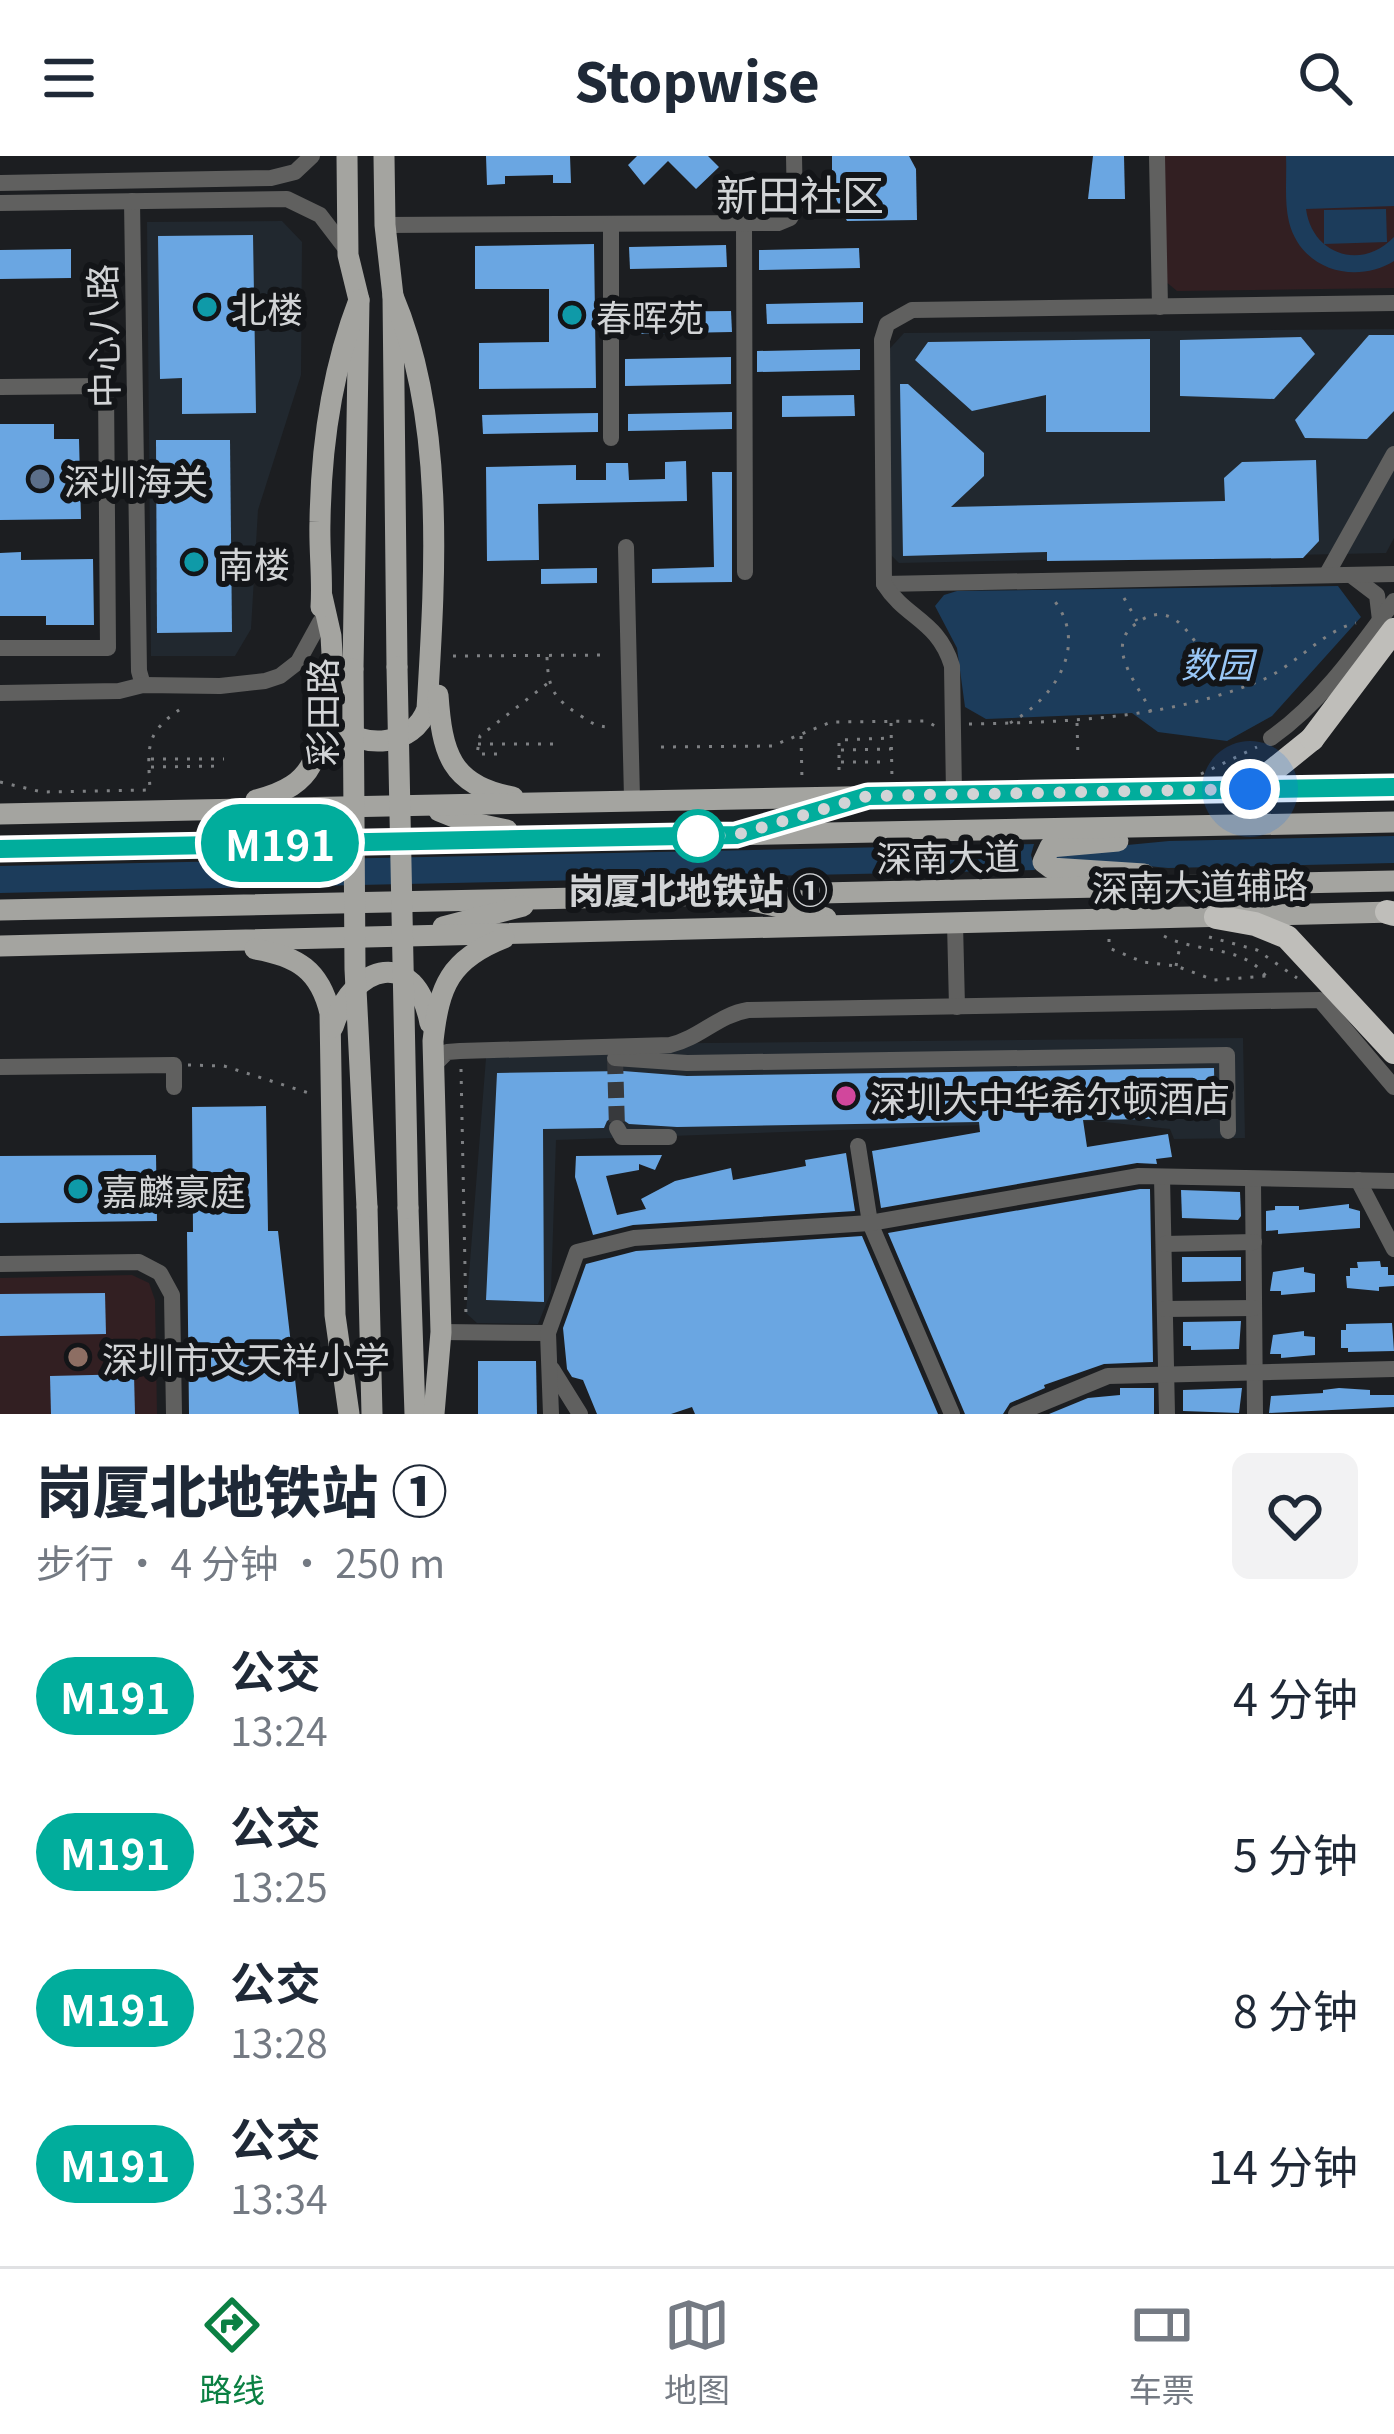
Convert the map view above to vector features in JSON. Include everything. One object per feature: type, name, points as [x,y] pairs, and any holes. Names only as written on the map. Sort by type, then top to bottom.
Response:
[{"type":"highway","points":[[1250,789],[1312,739],[1380,624]]},
{"type":"highway","points":[[1209,925],[1255,924],[1287,937],[1390,1048]]},
{"type":"main road","name":"彩田路","points":[[346,156],[348,255],[358,300],[355,969],[372,1414]]},
{"type":"main road","points":[[384,156],[393,296],[408,1208],[416,1414]]},
{"type":"main road","points":[[322,596],[331,637],[333,714],[344,733],[396,739],[421,724],[427,709],[434,527],[430,467],[409,335],[393,296]]},
{"type":"main road","points":[[219,809],[284,792],[314,764],[321,733],[320,524],[328,427],[342,343],[358,300]]},
{"type":"main road","points":[[431,626],[442,741],[458,771],[481,788],[502,795],[562,802]]},
{"type":"main road","points":[[0,814],[429,807],[632,798],[1394,787]]},
{"type":"main road","points":[[736,835],[868,796]]},
{"type":"main road","points":[[429,807],[464,821],[543,838]]},
{"type":"main road","name":"深南大道","points":[[0,849],[1394,822]]},
{"type":"main road","points":[[1183,827],[1126,841],[1050,847],[1042,856],[1051,868],[1125,870],[1185,883]]},
{"type":"main road","name":"深南大道","points":[[0,910],[1394,880]]},
{"type":"main road","points":[[721,892],[792,912],[877,925]]},
{"type":"main road","points":[[414,936],[565,896]]},
{"type":"main road","points":[[117,942],[178,906]]},
{"type":"main road","name":"深南大道辅路","points":[[0,946],[956,923],[1209,925],[1392,913]]},
{"type":"main road","points":[[434,1414],[441,1332],[436,1010],[446,981],[466,958],[510,935]]},
{"type":"main road","points":[[213,941],[281,953],[308,967],[326,996],[332,1031],[335,1315],[349,1414]]},
{"type":"main road","points":[[332,1031],[351,988],[364,977],[397,974],[422,996],[433,1041]]},
{"type":"street","points":[[0,183],[271,178],[295,172],[312,156]]},
{"type":"street","points":[[386,225],[778,223],[790,218],[795,208],[794,156]]},
{"type":"street","points":[[1157,156],[1160,307]]},
{"type":"street","points":[[0,203],[287,199],[327,221],[348,255]]},
{"type":"street","name":"中心八路","points":[[132,201],[143,685]]},
{"type":"street","points":[[610,438],[611,224]]},
{"type":"street","points":[[744,224],[745,572]]},
{"type":"street","points":[[954,794],[952,666],[946,647],[922,618],[894,600],[884,584],[882,340],[893,318],[912,310],[1394,303]]},
{"type":"street","points":[[0,387],[106,386],[108,648],[0,648]]},
{"type":"street","points":[[1336,574],[1394,454]]},
{"type":"street","points":[[626,547],[632,798]]},
{"type":"street","points":[[1336,574],[1360,580],[1377,595],[1380,624]]},
{"type":"street","points":[[884,584],[1394,574]]},
{"type":"street","points":[[1271,738],[1311,703],[1380,624],[1394,601]]},
{"type":"street","points":[[0,693],[220,686],[280,676],[304,654],[320,622]]},
{"type":"street","points":[[956,923],[957,1006]]},
{"type":"street","points":[[434,1064],[447,1052],[670,1045],[701,1034],[734,1012],[748,1010],[1320,1000],[1394,1087]]},
{"type":"street","points":[[615,1058],[687,1063],[1227,1055],[1228,1131]]},
{"type":"street","points":[[0,1067],[174,1065],[174,1087]]},
{"type":"street","points":[[617,1129],[622,1137],[669,1137]]},
{"type":"street","points":[[858,1146],[870,1223],[952,1414]]},
{"type":"street","points":[[551,1414],[548,1333],[577,1252],[634,1238],[870,1223],[1139,1176],[1394,1181]]},
{"type":"street","points":[[1162,1177],[1167,1414]]},
{"type":"street","points":[[1253,1180],[1256,1414]]},
{"type":"street","points":[[1358,1180],[1394,1249]]},
{"type":"street","points":[[1164,1244],[1254,1242]]},
{"type":"street","points":[[0,1264],[139,1262],[160,1273],[172,1294],[174,1414]]},
{"type":"street","points":[[1165,1309],[1254,1308]]},
{"type":"street","points":[[441,1332],[548,1333]]},
{"type":"street","points":[[550,1366],[580,1414]]},
{"type":"street","points":[[1016,1414],[1108,1376],[1394,1369]]},
{"type":"path","points":[[1121,593],[1138,622]]},
{"type":"path","points":[[1008,724],[1046,693],[1066,663],[1069,627],[1048,594]]},
{"type":"path","points":[[1151,712],[1122,657],[1124,639],[1138,622],[1164,617],[1182,624],[1215,670],[1249,685]]},
{"type":"path","points":[[967,724],[1077,722],[1151,712],[1249,685],[1299,661],[1338,627],[1380,624]]},
{"type":"path","points":[[453,656],[608,655]]},
{"type":"path","points":[[547,656],[548,683],[556,700],[598,727],[610,727]]},
{"type":"path","points":[[497,754],[477,754],[476,744],[499,718],[548,683]]},
{"type":"path","points":[[0,782],[42,792],[150,790],[149,742],[154,730],[182,707]]},
{"type":"path","points":[[661,747],[772,746],[831,722],[926,721],[935,725]]},
{"type":"path","points":[[891,722],[892,782]]},
{"type":"path","points":[[1077,722],[1078,758]]},
{"type":"path","points":[[801,734],[802,781]]},
{"type":"path","points":[[839,770],[838,740],[892,738]]},
{"type":"path","points":[[1200,775],[1271,738]]},
{"type":"path","points":[[476,744],[555,744]]},
{"type":"path","points":[[839,750],[892,749]]},
{"type":"path","points":[[149,759],[224,759]]},
{"type":"path","points":[[839,762],[884,762]]},
{"type":"path","points":[[149,767],[223,766]]},
{"type":"path","points":[[1209,925],[1268,957],[1320,1000]]},
{"type":"path","points":[[1108,935],[1109,948],[1124,956],[1214,980],[1267,976]]},
{"type":"path","points":[[1162,935],[1180,945],[1257,963],[1279,1001]]},
{"type":"path","points":[[1175,966],[1180,945]]},
{"type":"path","points":[[460,1060],[465,1333]]},
{"type":"path","points":[[174,1065],[224,1066],[312,1094]]},
{"type":"shaded area","points":[[1164,156],[1394,156],[1394,288],[1177,291],[1165,281]]},
{"type":"shaded area","points":[[282,221],[302,242],[301,375],[258,510],[251,629],[235,656],[151,656],[147,222]]},
{"type":"shaded area","points":[[1394,329],[1394,538],[1386,553],[899,563],[884,548],[883,356],[904,333]]},
{"type":"shaded area","points":[[1243,1038],[1245,1138],[1174,1139],[1170,1129],[1095,1121],[556,1140],[551,1292],[538,1324],[477,1323],[466,1313],[487,1045]]},
{"type":"shaded area","name":"深圳市文天祥小学","points":[[132,1275],[149,1283],[155,1300],[157,1414],[0,1414],[0,1278]]},
{"type":"green space","points":[[1286,156],[1394,156],[1394,206],[1306,209],[1310,225],[1328,247],[1340,253],[1368,253],[1394,237],[1394,261],[1363,272],[1347,272],[1317,262],[1305,252],[1289,222]]},
{"type":"green space","points":[[1386,209],[1387,242],[1324,244],[1324,210]]},
{"type":"green space","name":"数园","points":[[1338,586],[1361,617],[1272,716],[1227,741],[1158,732],[1132,713],[986,719],[965,707],[957,648],[935,606],[944,595],[957,591]]},
{"type":"green space","points":[[1394,836],[1394,863],[1168,868],[1055,862],[1054,852],[1169,841]]},
{"type":"green space","points":[[1034,844],[1035,870],[0,893],[0,866]]},
{"type":"building","points":[[486,156],[570,156],[571,183],[553,183],[553,175],[505,176],[505,184],[487,185]]},
{"type":"building","points":[[637,156],[708,156],[719,167],[696,189],[668,161],[644,185],[628,165]]},
{"type":"building","points":[[832,156],[909,156],[916,169],[917,220],[847,221],[832,191]]},
{"type":"building","points":[[1093,156],[1124,156],[1125,199],[1088,199]]},
{"type":"building","name":"北楼","points":[[253,235],[256,413],[182,414],[182,378],[160,379],[158,236]]},
{"type":"building","name":"春晖苑","points":[[594,244],[596,388],[479,389],[479,343],[549,342],[549,289],[475,289],[475,246]]},
{"type":"building","points":[[726,245],[727,267],[630,269],[629,247]]},
{"type":"building","points":[[859,248],[860,268],[759,270],[759,250]]},
{"type":"building","points":[[71,249],[71,278],[0,279],[0,250]]},
{"type":"building","points":[[863,302],[863,323],[767,324],[766,304]]},
{"type":"building","points":[[731,311],[732,332],[631,334],[631,312]]},
{"type":"building","points":[[1369,335],[1394,335],[1394,411],[1367,439],[1305,438],[1295,420]]},
{"type":"building","points":[[1301,337],[1315,354],[1274,399],[1180,396],[1180,340]]},
{"type":"building","points":[[1150,339],[1150,432],[1046,432],[1046,395],[972,411],[915,360],[928,342]]},
{"type":"building","points":[[860,349],[860,370],[757,372],[757,351]]},
{"type":"building","points":[[731,357],[731,384],[625,386],[625,359]]},
{"type":"building","points":[[900,384],[908,384],[984,453],[984,476],[951,507],[1225,501],[1224,478],[1242,462],[1316,460],[1319,541],[1303,558],[1047,561],[1047,552],[903,556]]},
{"type":"building","points":[[854,395],[855,416],[782,417],[782,396]]},
{"type":"building","points":[[732,412],[732,429],[628,431],[628,414]]},
{"type":"building","points":[[598,413],[598,432],[483,434],[482,415]]},
{"type":"building","name":"深圳海关","points":[[0,424],[54,424],[54,439],[79,439],[81,519],[0,520]]},
{"type":"building","name":"南楼","points":[[156,440],[230,440],[232,632],[157,633]]},
{"type":"building","points":[[686,461],[687,501],[538,504],[539,560],[487,561],[486,467],[576,465],[576,480],[606,480],[606,463],[628,463],[629,480],[665,479],[665,462]]},
{"type":"building","points":[[712,472],[732,472],[732,582],[652,583],[652,569],[714,567]]},
{"type":"building","name":"深圳海关","points":[[21,552],[21,560],[93,559],[94,625],[46,625],[46,616],[0,616],[0,553]]},
{"type":"building","points":[[597,568],[597,583],[541,584],[541,569]]},
{"type":"building","points":[[1214,1068],[1215,1118],[1083,1120],[1087,1147],[1168,1134],[1172,1157],[1156,1159],[1157,1164],[1137,1163],[881,1208],[872,1151],[980,1132],[979,1122],[677,1127],[629,1124],[616,1115],[604,1128],[543,1129],[544,1302],[486,1300],[497,1073],[623,1071],[687,1076]]},
{"type":"building","points":[[266,1106],[268,1231],[278,1231],[299,1414],[189,1414],[187,1232],[193,1232],[192,1107]]},
{"type":"building","points":[[846,1153],[855,1211],[633,1225],[593,1235],[575,1177],[576,1156],[662,1155],[655,1170],[639,1164],[639,1170],[606,1176],[617,1215],[646,1209],[641,1199],[675,1181],[731,1168],[733,1180]]},
{"type":"building","name":"嘉麟豪庭","points":[[156,1155],[157,1221],[0,1223],[0,1156]]},
{"type":"building","points":[[1150,1189],[1153,1362],[1104,1364],[1044,1385],[1010,1403],[1003,1414],[965,1414],[888,1233]]},
{"type":"building","points":[[1181,1190],[1240,1192],[1241,1216],[1238,1220],[1182,1218]]},
{"type":"building","points":[[1349,1204],[1360,1211],[1360,1228],[1266,1231],[1266,1211],[1275,1206],[1299,1206],[1299,1210]]},
{"type":"building","points":[[862,1236],[938,1414],[695,1414],[692,1407],[671,1414],[597,1414],[583,1380],[572,1377],[567,1369],[563,1328],[586,1264],[636,1251]]},
{"type":"building","points":[[1182,1257],[1241,1257],[1241,1281],[1182,1282]]},
{"type":"building","points":[[1380,1261],[1381,1267],[1388,1267],[1388,1275],[1394,1275],[1394,1286],[1379,1287],[1379,1291],[1347,1288],[1346,1276],[1350,1268],[1358,1268],[1357,1262]]},
{"type":"building","points":[[1304,1267],[1304,1272],[1315,1274],[1315,1292],[1281,1295],[1281,1291],[1270,1291],[1273,1272]]},
{"type":"building","points":[[105,1293],[106,1334],[0,1336],[0,1294]]},
{"type":"building","points":[[1241,1321],[1239,1349],[1183,1346],[1183,1322]]},
{"type":"building","points":[[1392,1323],[1394,1351],[1341,1348],[1341,1330],[1346,1330],[1346,1324]]},
{"type":"building","points":[[1304,1331],[1304,1336],[1315,1337],[1315,1355],[1281,1358],[1281,1354],[1270,1354],[1273,1335]]},
{"type":"building","points":[[478,1361],[536,1361],[537,1414],[478,1414]]},
{"type":"building","points":[[134,1374],[135,1414],[51,1414],[50,1376]]},
{"type":"building","points":[[1120,1388],[1154,1388],[1154,1414],[1049,1414],[1088,1398],[1120,1395]]},
{"type":"building","points":[[1242,1388],[1239,1413],[1183,1411],[1183,1390]]},
{"type":"building","points":[[1339,1388],[1394,1395],[1394,1407],[1269,1413],[1271,1396]]},
{"type":"tunnel","points":[[615,1058],[617,1128]]},
{"type":"bus line","name":"M191","points":[[0,849],[736,835],[868,796],[1394,787]]},
{"type":"place","name":"北楼","points":[[207,307]]},
{"type":"place","name":"春晖苑","points":[[572,315]]},
{"type":"place","name":"深圳海关","points":[[40,479]]},
{"type":"place","name":"南楼","points":[[194,562]]},
{"type":"place","name":"岗厦北地铁站 ①","points":[[698,836]]},
{"type":"place","name":"深圳大中华希尔顿酒店","points":[[846,1096]]},
{"type":"place","name":"嘉麟豪庭","points":[[78,1189]]},
{"type":"place","name":"深圳市文天祥小学","points":[[78,1357]]},
{"type":"district","name":"新田社区","points":[[800,192]]},
{"type":"route","points":[[698,836],[736,835],[868,796],[1250,789]]}]
